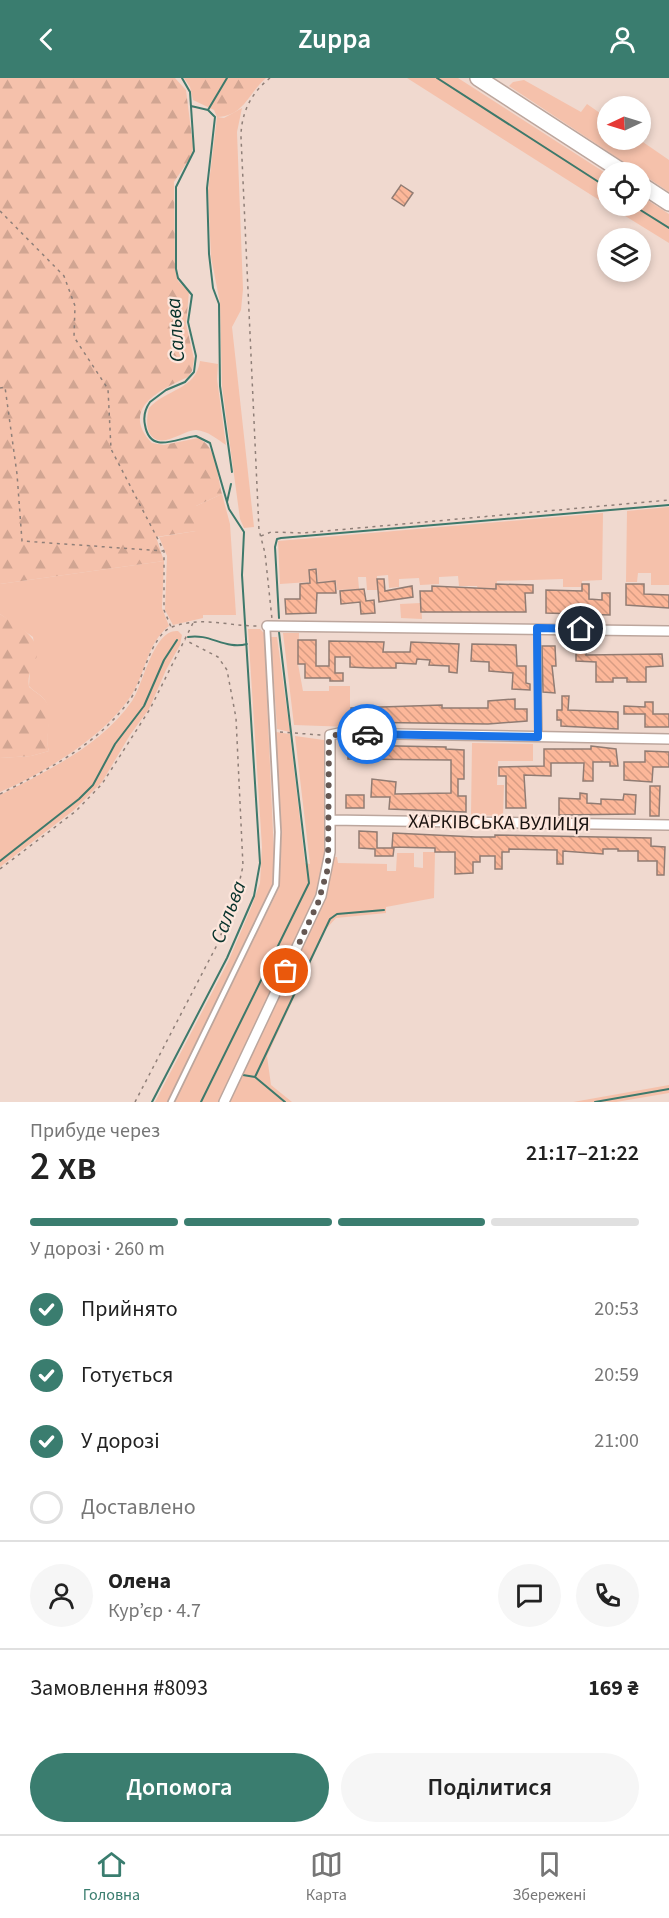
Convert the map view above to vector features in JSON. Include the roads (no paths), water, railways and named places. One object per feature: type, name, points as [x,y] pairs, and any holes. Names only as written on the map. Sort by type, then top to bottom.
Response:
[{"type":"highway","points":[[478,78],[607,162]]},
{"type":"highway","points":[[651,191],[669,203]]},
{"type":"street","points":[[270,625],[669,631]]},
{"type":"street","points":[[224,1102],[321,896],[329,862],[330,735],[339,733],[669,739]]},
{"type":"street","name":"ХАРКІВСЬКА ВУЛИЦЯ","points":[[330,820],[669,825]]},
{"type":"lane","points":[[171,1102],[276,885],[278,832],[270,625]]},
{"type":"lane","points":[[537,628],[538,737]]},
{"type":"waterway","name":"Сальва","points":[[152,1102],[227,958],[254,896],[260,863],[242,575],[244,532],[229,509],[210,443],[196,436],[158,442],[152,440],[144,422],[150,402],[166,390],[185,382],[194,372],[196,356],[188,322],[192,295],[178,278],[176,269],[176,187],[194,151],[190,92],[182,78]]},
{"type":"waterway","points":[[208,110],[227,78]]},
{"type":"waterway","points":[[437,78],[597,181]]},
{"type":"waterway","points":[[191,106],[208,110],[215,117],[207,188],[209,254],[213,288],[219,304],[220,386],[232,472]]},
{"type":"waterway","points":[[650,216],[669,228]]},
{"type":"waterway","points":[[227,502],[231,484]]},
{"type":"waterway","points":[[279,618],[275,547],[277,539],[669,505]]},
{"type":"waterway","points":[[201,1102],[309,883],[279,632]]},
{"type":"waterway","name":"Сальва","points":[[188,637],[203,637],[232,645],[247,644]]},
{"type":"waterway","name":"Сальва","points":[[0,861],[79,799],[93,785],[115,744],[144,706],[164,660],[177,640]]},
{"type":"waterway","points":[[255,1077],[330,919],[337,914],[384,910]]},
{"type":"waterway","points":[[243,1075],[255,1077],[285,1102]]},
{"type":"waterway","points":[[595,1102],[669,1089]]}]
